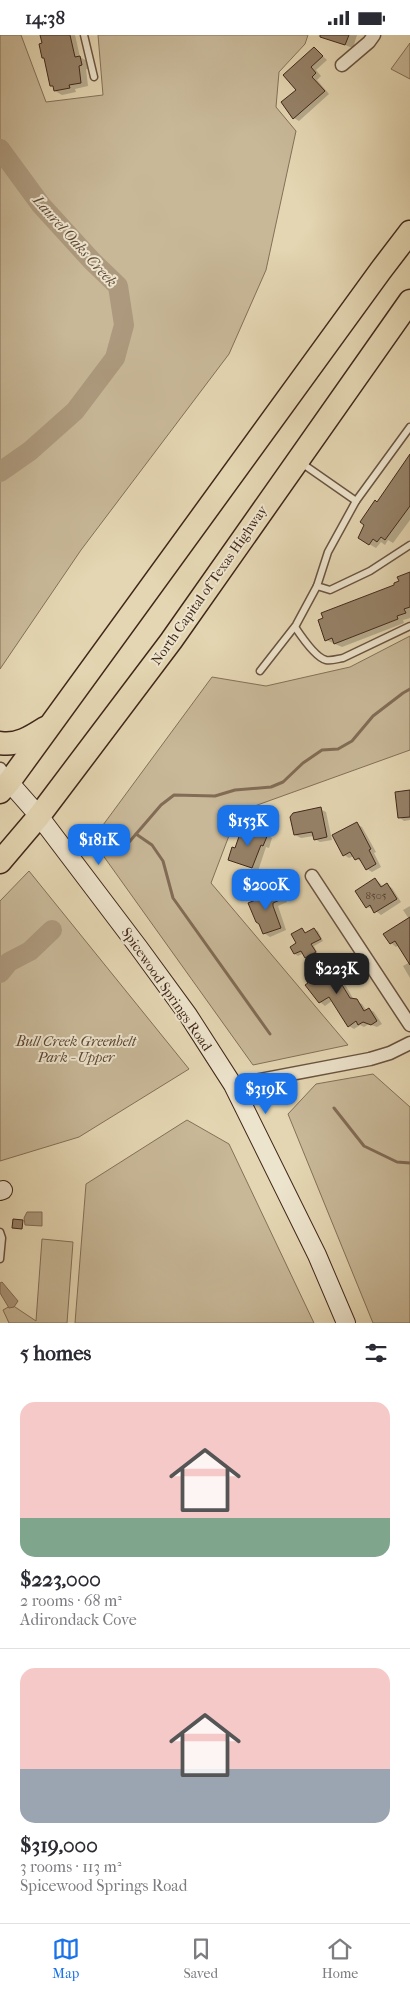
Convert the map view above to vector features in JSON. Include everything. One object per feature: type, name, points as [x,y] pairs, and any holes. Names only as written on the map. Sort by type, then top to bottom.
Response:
[{"type":"highway","points":[[3,781],[50,725],[375,277],[410,232]]},
{"type":"highway","name":"North Capital of Texas Highway","points":[[0,862],[39,816],[170,641],[410,301]]},
{"type":"highway","points":[[0,743],[16,743],[33,736],[50,725]]},
{"type":"main road","name":"Spicewood Springs Road","points":[[3,781],[39,816],[188,1015],[233,1085],[317,1255],[346,1323]]},
{"type":"street","points":[[342,65],[369,42],[374,35]]},
{"type":"street","points":[[312,876],[410,1025]]},
{"type":"street","points":[[233,1085],[370,1059],[390,1053],[410,1043]]},
{"type":"lane","points":[[84,35],[94,77]]},
{"type":"lane","points":[[260,671],[294,627],[317,586],[328,553],[356,501],[410,427]]},
{"type":"lane","points":[[297,460],[356,501]]},
{"type":"lane","points":[[317,586],[330,590],[370,571],[410,545]]},
{"type":"lane","points":[[294,627],[317,654],[324,660],[331,660],[343,658],[410,626]]},
{"type":"lane","points":[[0,1231],[2,1238],[0,1259]]},
{"type":"green space","points":[[0,35],[21,35],[46,102],[103,95],[98,35],[308,35],[305,44],[279,72],[276,107],[296,131],[266,270],[229,354],[81,550],[0,669]]},
{"type":"green space","points":[[410,43],[410,79],[391,69]]},
{"type":"green space","points":[[410,636],[410,750],[238,812],[211,883],[348,1045],[253,1065],[92,840],[212,677],[266,686],[350,667]]},
{"type":"green space","name":"Bull Creek Greenbelt Park - Upper","points":[[29,871],[189,1069],[79,1137],[0,1161],[0,901]]},
{"type":"green space","points":[[373,1074],[410,1107],[410,1323],[373,1323],[288,1114],[316,1084]]},
{"type":"green space","points":[[187,1120],[229,1144],[314,1323],[75,1323],[86,1184]]},
{"type":"green space","points":[[42,1239],[73,1242],[67,1323],[9,1323],[3,1310],[12,1305],[36,1321]]},
{"type":"shaded area","points":[[27,1212],[42,1212],[42,1226],[25,1225],[24,1218]]},
{"type":"shaded area","points":[[2,1282],[18,1301],[14,1307],[9,1308],[0,1293],[0,1283]]},
{"type":"building","points":[[40,35],[70,35],[75,57],[80,56],[82,65],[79,66],[81,83],[69,85],[70,88],[54,91],[53,86],[50,86],[44,58],[42,58],[39,44],[42,43]]},
{"type":"building","points":[[320,35],[349,35],[345,45],[320,37]]},
{"type":"building","points":[[314,47],[323,56],[311,67],[316,73],[312,77],[325,91],[293,119],[281,102],[296,90],[283,75]]},
{"type":"building","points":[[410,454],[410,506],[385,540],[381,537],[377,542],[373,539],[369,545],[358,538],[364,525],[360,522],[375,500],[377,502]]},
{"type":"building","points":[[410,572],[410,607],[404,609],[406,613],[397,616],[398,619],[334,644],[332,638],[325,641],[318,620],[323,618],[321,613],[394,585],[394,583],[399,581],[397,577]]},
{"type":"building","points":[[410,790],[410,817],[398,818],[395,792]]},
{"type":"building","points":[[321,807],[327,837],[314,840],[312,832],[294,835],[290,817],[293,813]]},
{"type":"building","points":[[357,822],[371,849],[369,850],[376,864],[366,870],[359,858],[355,860],[350,852],[343,856],[332,835]]},
{"type":"building","points":[[243,825],[268,834],[263,846],[261,845],[252,868],[228,860],[232,847],[235,848]]},
{"type":"building","points":[[375,878],[381,887],[387,883],[397,899],[374,913],[370,905],[366,908],[355,891]]},
{"type":"building","points":[[278,888],[282,899],[273,903],[273,906],[281,928],[263,934],[248,903]]},
{"type":"building","points":[[410,917],[410,965],[395,941],[390,944],[383,934]]},
{"type":"building","points":[[302,928],[305,933],[314,928],[321,939],[311,944],[316,952],[305,958],[301,951],[294,954],[290,947],[296,943],[291,934]]},
{"type":"building","points":[[320,957],[331,957],[330,965],[350,998],[357,999],[364,1011],[369,1008],[377,1021],[371,1025],[363,1022],[358,1025],[356,1021],[348,1027],[329,997],[319,1003],[305,985],[308,983],[306,980],[307,975],[320,968]]},
{"type":"building","points":[[13,1219],[23,1220],[22,1229],[12,1228]]},
{"type":"waterway","name":"Laurel Oaks Creek","points":[[0,149],[41,205],[92,261],[118,286],[124,325],[115,358],[75,411],[30,451],[0,472]]},
{"type":"waterway","points":[[124,848],[161,805],[174,795],[215,796],[235,790],[271,787],[283,782],[303,763],[322,750],[338,749],[352,741],[373,716],[410,689]]},
{"type":"waterway","points":[[136,834],[152,845],[163,861],[173,898],[270,1034]]},
{"type":"waterway","points":[[0,973],[9,962],[30,951],[52,930]]},
{"type":"waterway","points":[[334,1108],[364,1146],[397,1162],[410,1163]]}]
